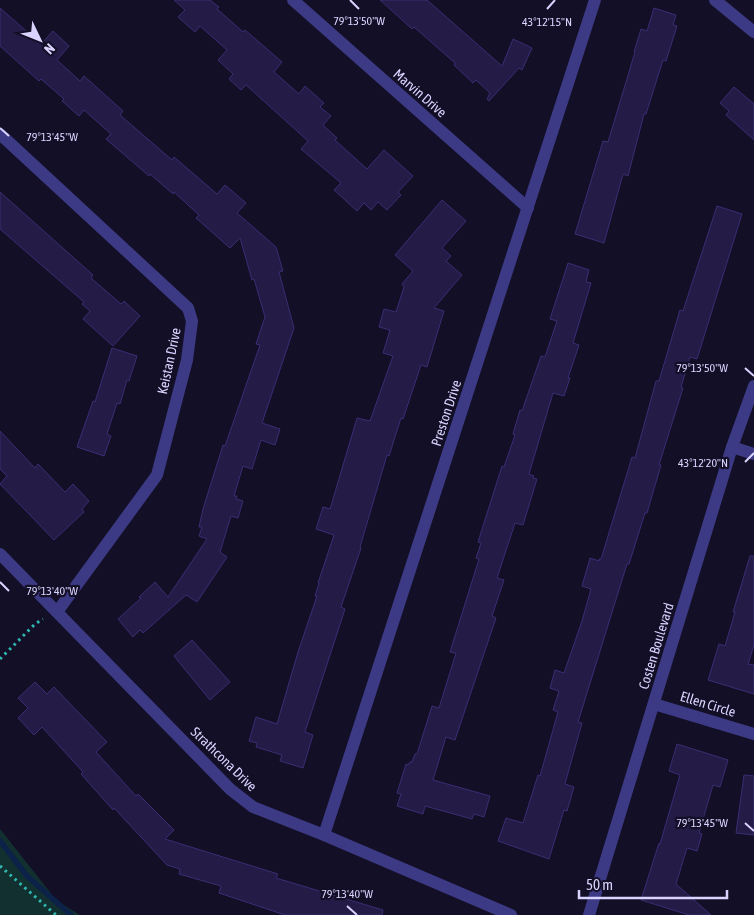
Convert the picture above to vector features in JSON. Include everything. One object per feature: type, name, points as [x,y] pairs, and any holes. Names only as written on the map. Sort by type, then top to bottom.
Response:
[{"type":"street","name":"Marvin Drive","points":[[293,0],[528,208]]},
{"type":"street","name":"Preston Drive","points":[[324,835],[595,0]]},
{"type":"street","points":[[715,0],[754,32]]},
{"type":"street","name":"Keistan Drive","points":[[0,134],[188,308],[192,321],[187,360],[157,475],[57,612]]},
{"type":"street","name":"Costen Boulevard","points":[[589,915],[732,446],[754,386]]},
{"type":"street","points":[[732,446],[754,454]]},
{"type":"street","name":"Strathcona Drive","points":[[0,554],[230,789],[253,807],[324,835],[511,915]]},
{"type":"street","name":"Ellen Circle","points":[[654,704],[754,734]]},
{"type":"path","points":[[0,659],[35,624],[57,612]]},
{"type":"path","points":[[0,866],[56,915]]},
{"type":"green space","points":[[0,829],[57,901],[80,915],[0,915]]},
{"type":"building","points":[[174,0],[210,0],[219,7],[217,9],[243,32],[245,30],[282,62],[274,72],[299,94],[305,86],[324,103],[320,107],[331,116],[323,125],[337,138],[335,140],[367,169],[384,150],[413,176],[398,192],[401,195],[387,210],[378,202],[371,210],[364,203],[357,211],[334,190],[341,183],[301,149],[308,141],[246,85],[241,90],[229,79],[233,74],[218,60],[227,50],[200,26],[195,32],[178,17],[185,10]]},
{"type":"building","points":[[380,0],[427,0],[502,66],[513,39],[532,48],[522,70],[519,68],[489,101],[487,99],[490,93],[476,80],[473,83],[454,65],[455,63],[414,27],[412,29]]},
{"type":"building","points":[[0,8],[41,44],[53,31],[69,46],[57,60],[80,81],[84,76],[123,111],[120,115],[172,160],[174,157],[217,194],[225,185],[246,203],[237,213],[276,247],[283,271],[279,272],[294,328],[262,423],[280,429],[275,445],[261,440],[252,469],[243,466],[234,496],[237,496],[236,499],[243,501],[238,518],[231,516],[220,552],[227,557],[197,602],[186,595],[143,633],[140,630],[133,637],[118,619],[155,582],[168,597],[207,539],[199,536],[202,527],[199,527],[203,509],[223,445],[225,446],[260,345],[256,344],[265,317],[240,238],[230,248],[196,218],[199,215],[174,192],[173,194],[150,174],[149,176],[106,139],[111,134],[84,110],[79,116],[62,101],[64,99],[41,79],[39,81],[0,46]]},
{"type":"building","points":[[654,8],[676,15],[673,25],[677,26],[666,61],[663,60],[646,114],[644,114],[628,176],[623,174],[604,243],[575,234],[603,141],[608,142],[641,29],[647,31]]},
{"type":"building","points":[[734,87],[754,104],[754,140],[726,115],[729,111],[720,103]]},
{"type":"building","points":[[0,192],[93,275],[91,278],[121,304],[124,301],[140,316],[113,346],[83,319],[90,311],[82,304],[84,302],[0,229]]},
{"type":"building","points":[[442,200],[466,221],[442,248],[451,256],[446,261],[462,275],[434,308],[444,311],[427,367],[421,365],[403,419],[401,418],[389,456],[387,455],[361,548],[341,607],[345,609],[305,732],[313,735],[303,768],[280,761],[282,755],[256,747],[257,743],[249,741],[256,717],[277,724],[334,535],[316,529],[323,507],[330,509],[357,418],[370,421],[393,356],[383,353],[390,330],[379,327],[384,309],[396,312],[404,287],[402,284],[413,271],[395,255]]},
{"type":"building","points":[[717,206],[742,214],[697,359],[690,357],[647,513],[645,513],[629,564],[627,564],[578,722],[582,723],[565,784],[574,787],[567,811],[564,810],[549,859],[498,841],[506,818],[523,823],[538,775],[540,776],[558,712],[553,710],[559,691],[550,688],[555,670],[564,673],[591,589],[582,586],[590,558],[599,561],[601,559],[632,457],[635,458],[656,381],[659,381],[680,310],[683,311]]},
{"type":"building","points":[[568,263],[589,270],[586,282],[591,283],[573,343],[579,345],[564,396],[553,393],[529,474],[537,479],[523,525],[515,523],[497,578],[504,580],[492,616],[496,618],[455,740],[446,737],[433,780],[490,796],[484,817],[474,814],[472,819],[425,806],[423,814],[397,806],[401,794],[397,793],[406,764],[408,765],[412,762],[415,754],[417,754],[432,706],[439,708],[456,653],[450,652],[479,559],[476,558],[481,543],[478,542],[502,466],[504,467],[515,435],[513,434],[520,410],[522,411],[541,356],[545,357],[557,321],[550,319]]},
{"type":"building","points":[[112,348],[137,356],[120,404],[117,403],[107,434],[111,436],[104,456],[77,447],[93,401],[95,402]]},
{"type":"building","points":[[0,431],[35,468],[38,464],[65,492],[73,484],[89,501],[82,509],[84,512],[54,540],[0,484],[7,476],[0,469]]},
{"type":"building","points":[[750,556],[754,556],[754,645],[748,664],[754,665],[754,694],[708,680],[719,644],[725,646]]},
{"type":"building","points":[[192,640],[230,682],[210,700],[174,656]]},
{"type":"building","points":[[35,682],[47,694],[54,687],[107,742],[96,752],[136,796],[138,794],[174,830],[165,839],[278,874],[276,878],[383,910],[382,915],[285,915],[219,893],[221,886],[179,874],[180,869],[167,865],[114,808],[113,810],[81,774],[83,772],[42,727],[34,735],[18,718],[28,708],[18,698]]},
{"type":"building","points":[[677,744],[728,760],[720,787],[713,785],[699,833],[702,834],[697,851],[687,848],[676,884],[711,915],[689,915],[641,900],[680,775],[669,771]]},
{"type":"building","points":[[744,775],[754,776],[754,835],[736,833]]},
{"type":"waterway","points":[[0,841],[27,876],[71,915]]}]
